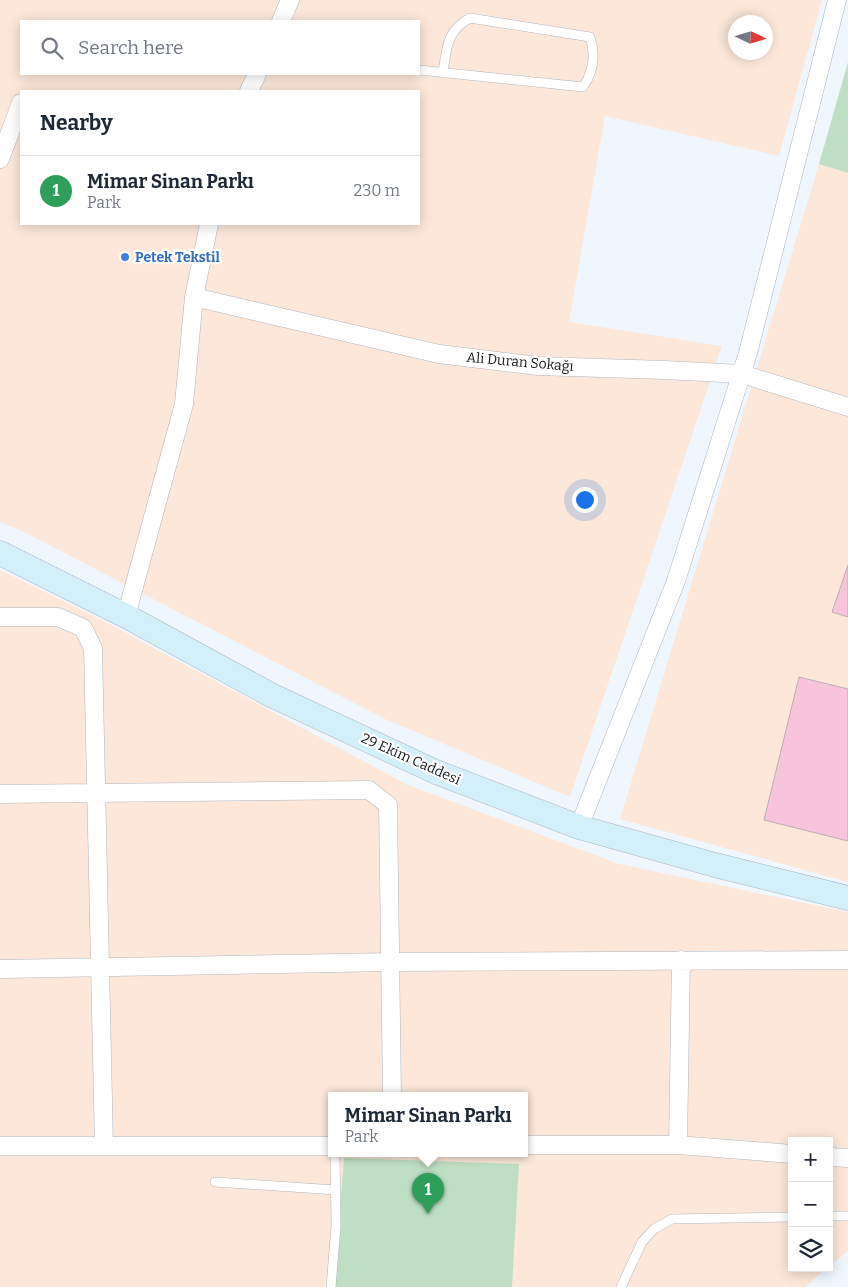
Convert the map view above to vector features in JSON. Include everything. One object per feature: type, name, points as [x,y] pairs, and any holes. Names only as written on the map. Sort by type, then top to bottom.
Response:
[{"type":"street","points":[[281,20],[290,0]]},
{"type":"street","points":[[579,827],[676,581],[742,374],[837,0]]},
{"type":"street","points":[[249,90],[257,75]]},
{"type":"street","points":[[0,159],[20,106]]},
{"type":"street","points":[[126,616],[184,404],[194,297],[209,225]]},
{"type":"street","name":"Ali Duran Sokağı","points":[[194,297],[439,354],[538,366],[742,374],[848,406]]},
{"type":"street","name":"29 Ekim Caddesi","points":[[0,553],[126,616],[271,695],[427,768],[579,827],[715,865],[848,898]]},
{"type":"street","points":[[0,617],[58,617],[83,628],[93,648],[104,1146]]},
{"type":"street","points":[[0,794],[369,790],[388,805],[392,1092]]},
{"type":"street","points":[[678,1145],[680,960]]},
{"type":"street","points":[[0,969],[390,962],[848,960]]},
{"type":"street","points":[[528,1146],[678,1145],[788,1154]]},
{"type":"street","points":[[0,1146],[328,1146]]},
{"type":"street","points":[[833,1157],[848,1158]]},
{"type":"lane","points":[[420,70],[583,87],[591,72],[594,54],[590,37],[470,18],[462,22],[450,35],[443,72]]},
{"type":"lane","points":[[331,1287],[336,1226],[335,1157]]},
{"type":"lane","points":[[215,1182],[336,1190]]},
{"type":"lane","points":[[833,1216],[848,1216]]},
{"type":"lane","points":[[621,1287],[642,1242],[654,1229],[672,1219],[788,1217]]},
{"type":"shaded area","points":[[0,0],[822,0],[779,156],[605,116],[569,322],[722,346],[570,797],[385,719],[22,531],[0,522]]},
{"type":"shaded area","points":[[819,164],[848,173],[848,882],[620,819]]},
{"type":"shaded area","points":[[0,570],[100,619],[408,785],[619,864],[848,912],[848,1251],[833,1264],[833,1137],[788,1137],[788,1272],[822,1272],[805,1287],[512,1287],[513,1263],[345,1158],[334,1287],[0,1287]]},
{"type":"green space","points":[[848,62],[848,173],[819,164]]},
{"type":"green space","points":[[344,1158],[519,1164],[512,1287],[334,1287]]},
{"type":"building","points":[[848,565],[848,617],[832,612]]},
{"type":"building","points":[[799,677],[848,689],[848,841],[764,820]]},
{"type":"place","name":"Petek Tekstil","points":[[125,257]]},
{"type":"place","name":"Mimar Sinan Parkı","points":[[428,1214]]}]
